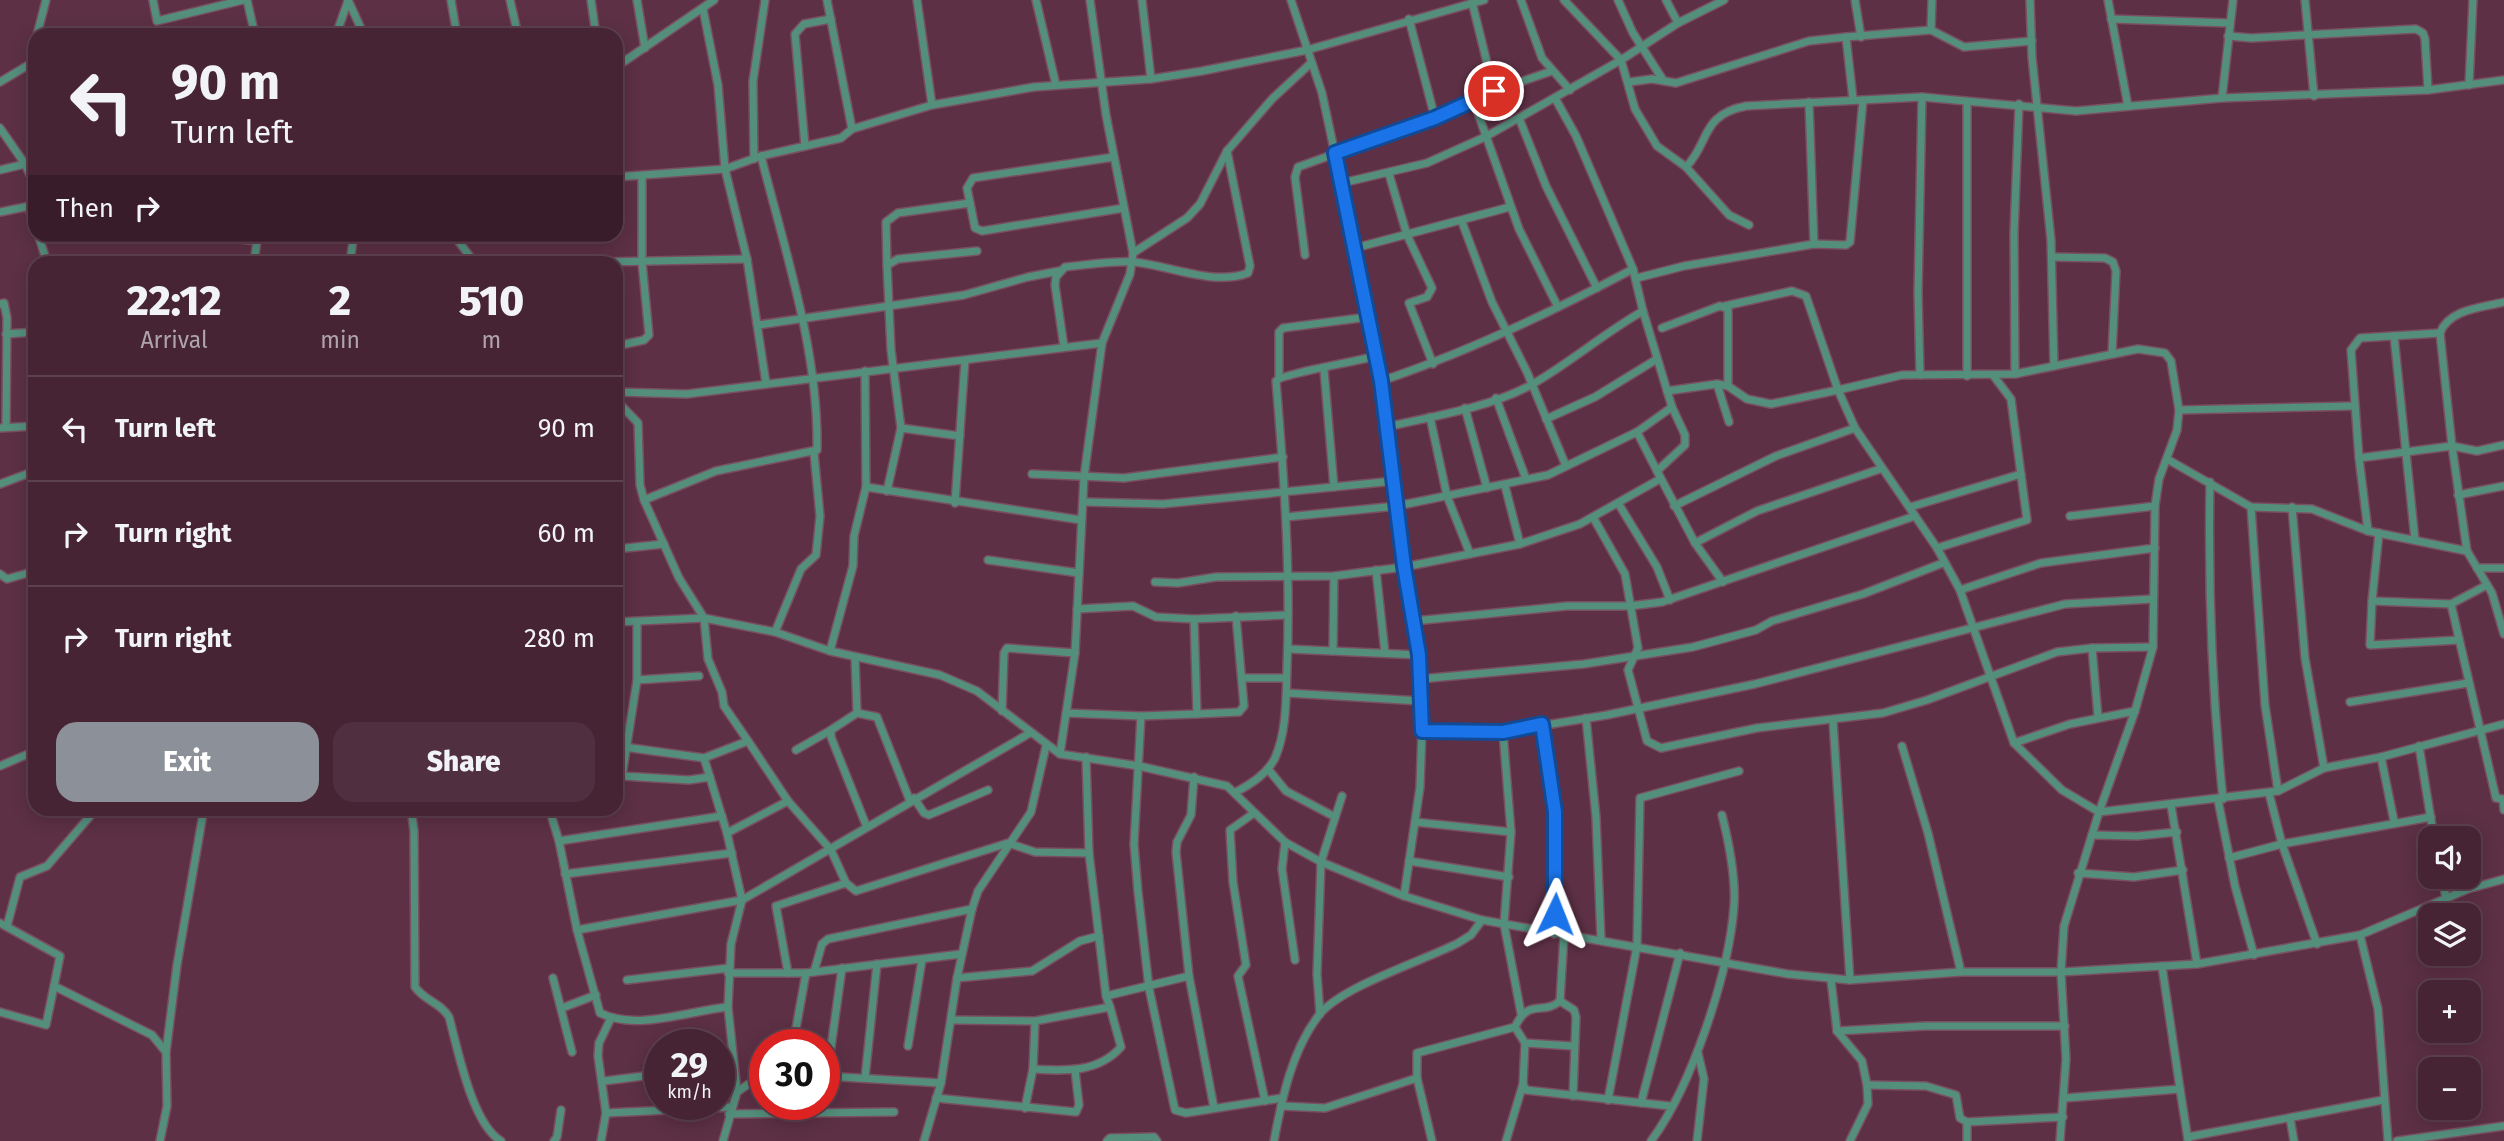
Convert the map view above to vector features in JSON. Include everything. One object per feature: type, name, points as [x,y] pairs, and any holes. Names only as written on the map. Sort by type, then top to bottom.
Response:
[{"type":"street","points":[[39,28],[46,0]]},
{"type":"street","points":[[153,0],[157,21],[245,0],[253,28]]},
{"type":"street","points":[[338,28],[348,0]]},
{"type":"street","points":[[348,0],[361,28]]},
{"type":"street","points":[[451,0],[456,28]]},
{"type":"street","points":[[510,0],[516,28]]},
{"type":"street","points":[[591,0],[595,28]]},
{"type":"street","points":[[637,0],[645,48]]},
{"type":"street","points":[[623,62],[714,0]]},
{"type":"street","points":[[765,0],[755,54],[757,158],[800,318],[818,409],[817,450],[814,453],[820,516],[816,555],[801,569],[775,632]]},
{"type":"street","points":[[827,0],[852,128]]},
{"type":"street","points":[[917,0],[932,105]]},
{"type":"street","points":[[1036,0],[1056,85]]},
{"type":"street","points":[[1060,754],[1075,653],[1085,502],[1084,477],[1102,342],[1133,262],[1101,80],[1090,0]]},
{"type":"street","points":[[1142,0],[1151,79]]},
{"type":"street","points":[[1290,0],[1322,93],[1355,248],[1381,381],[1404,566],[1419,655],[1422,731],[1415,822],[1404,896]]},
{"type":"street","points":[[623,177],[725,169],[757,158],[841,138],[852,128],[932,105],[1056,85],[1101,80],[1151,79],[1307,50],[1409,19],[1484,0]]},
{"type":"street","points":[[1521,0],[1542,58],[1570,90]]},
{"type":"street","points":[[1564,0],[1621,60],[1635,109],[1657,146],[1686,167],[1702,190],[1728,215],[1749,225]]},
{"type":"street","points":[[1618,0],[1663,80]]},
{"type":"street","points":[[1666,0],[1678,23]]},
{"type":"street","points":[[1342,183],[1427,163],[1485,137],[1621,60],[1678,23],[1724,0]]},
{"type":"street","points":[[1855,0],[1861,37]]},
{"type":"street","points":[[1931,30],[1932,0]]},
{"type":"street","points":[[2030,0],[2052,257],[2054,366]]},
{"type":"street","points":[[2108,0],[2128,106]]},
{"type":"street","points":[[2222,98],[2232,0]]},
{"type":"street","points":[[2305,0],[2306,34],[2314,96]]},
{"type":"street","points":[[2469,86],[2473,0]]},
{"type":"street","points":[[1472,2],[1494,91]]},
{"type":"street","points":[[703,9],[718,85],[725,169],[747,259],[766,383]]},
{"type":"street","points":[[805,146],[795,34],[804,24],[831,19]]},
{"type":"street","points":[[1409,19],[1435,118]]},
{"type":"street","points":[[2111,19],[2229,23]]},
{"type":"street","points":[[2228,36],[2251,38],[2416,29],[2423,33],[2425,39],[2428,90]]},
{"type":"street","points":[[1629,82],[1663,80],[1676,83],[1809,41],[1846,37],[1931,30],[1964,47],[2032,41]]},
{"type":"street","points":[[1846,37],[1853,99]]},
{"type":"street","points":[[1133,253],[1171,231],[1194,211],[1227,151],[1272,99],[1311,63]]},
{"type":"street","points":[[0,82],[28,65]]},
{"type":"street","points":[[1305,255],[1295,170],[1435,118],[1494,91],[1552,71]]},
{"type":"street","points":[[1686,167],[1697,156],[1708,128],[1734,108],[1922,97],[2076,111],[2222,98],[2428,90],[2504,80]]},
{"type":"street","points":[[1920,375],[1918,293],[1922,97]]},
{"type":"street","points":[[1155,582],[1178,583],[1216,577],[1334,576],[1470,554],[1548,537],[1618,503],[1659,475],[1685,445],[1685,435],[1672,407],[1643,311],[1637,278],[1576,136],[1555,98]]},
{"type":"street","points":[[1637,278],[1684,266],[1814,244],[1846,245],[1852,237],[1855,166],[1863,100]]},
{"type":"street","points":[[1474,102],[1510,207],[1558,307]]},
{"type":"street","points":[[1809,102],[1814,244]]},
{"type":"street","points":[[1967,103],[1967,376]]},
{"type":"street","points":[[2015,374],[2013,295],[2019,104]]},
{"type":"street","points":[[1520,118],[1546,186],[1597,288]]},
{"type":"street","points":[[0,128],[28,171]]},
{"type":"street","points":[[758,325],[964,295],[1059,271],[1065,267],[1133,262],[1202,274],[1238,277],[1248,273],[1250,265],[1227,151]]},
{"type":"street","points":[[1114,157],[973,178],[967,188],[970,204],[975,228],[982,231],[1124,208]]},
{"type":"street","points":[[0,170],[25,164]]},
{"type":"street","points":[[1389,174],[1407,235],[1432,288],[1427,297],[1409,303],[1433,364]]},
{"type":"street","points":[[623,345],[644,341],[649,335],[642,262],[642,177]]},
{"type":"street","points":[[887,491],[897,434],[901,428],[891,350],[886,222],[898,213],[970,204]]},
{"type":"street","points":[[0,212],[28,206]]},
{"type":"street","points":[[1355,248],[1462,222],[1510,207]]},
{"type":"street","points":[[1462,222],[1492,302],[1509,332],[1566,466]]},
{"type":"street","points":[[887,265],[898,259],[977,251]]},
{"type":"street","points":[[2052,257],[2105,258],[2113,262],[2116,271],[2112,354]]},
{"type":"street","points":[[623,262],[747,259]]},
{"type":"street","points":[[1381,381],[1433,364],[1509,332],[1633,269]]},
{"type":"street","points":[[1059,271],[1055,285],[1064,347]]},
{"type":"street","points":[[1662,328],[1725,306],[1791,291],[1806,296],[1838,390],[1855,428],[1880,469],[1937,548],[1960,590],[1992,674],[2004,722],[2014,743],[2062,790],[2099,812],[2274,792],[2324,768],[2381,757],[2504,723]]},
{"type":"street","points":[[2504,302],[2452,316],[2444,323],[2440,333],[2467,551],[2487,585],[2504,634]]},
{"type":"street","points":[[0,304],[4,303],[6,334],[3,427],[28,426]]},
{"type":"street","points":[[1725,306],[1728,309],[1728,386]]},
{"type":"street","points":[[1387,427],[1465,408],[1531,385],[1608,330],[1643,311]]},
{"type":"street","points":[[1236,792],[1253,783],[1276,757],[1287,693],[1286,517],[1276,381],[1279,377],[1279,332],[1283,328],[1368,317]]},
{"type":"street","points":[[6,334],[28,332]]},
{"type":"street","points":[[2368,531],[2353,406],[2351,350],[2354,342],[2360,338],[2440,333]]},
{"type":"street","points":[[2394,336],[2415,540]]},
{"type":"street","points":[[623,392],[687,394],[1102,342]]},
{"type":"street","points":[[1667,391],[1717,384],[1728,386],[1746,400],[1771,404],[1902,375],[2015,374],[2138,349],[2165,353],[2171,361],[2179,410],[2177,430],[2155,506],[2153,648],[2135,711],[2078,873],[2064,926],[2061,972],[2065,1026],[2065,1098],[2060,1141]]},
{"type":"street","points":[[1279,377],[1324,370],[1376,356]]},
{"type":"street","points":[[1546,419],[1595,397],[1657,359]]},
{"type":"street","points":[[955,503],[965,360]]},
{"type":"street","points":[[1324,370],[1334,487]]},
{"type":"street","points":[[830,651],[853,566],[855,526],[866,487],[865,371]]},
{"type":"street","points":[[1937,548],[2025,523],[2027,517],[2011,399],[1993,375]]},
{"type":"street","points":[[1717,384],[1730,422]]},
{"type":"street","points":[[1496,398],[1526,479]]},
{"type":"street","points":[[2179,410],[2353,406]]},
{"type":"street","points":[[1286,517],[1397,506],[1506,486],[1548,475],[1637,432],[1672,407]]},
{"type":"street","points":[[623,408],[638,423],[640,485],[644,499],[678,578],[704,618],[708,659],[722,692],[724,706],[788,801],[831,850],[846,883],[856,891],[1008,843],[1035,852],[1089,853]]},
{"type":"street","points":[[1465,408],[1487,488]]},
{"type":"street","points":[[1430,417],[1447,496],[1470,554]]},
{"type":"street","points":[[901,428],[960,436]]},
{"type":"street","points":[[1674,506],[1776,456],[1855,428]]},
{"type":"street","points":[[1637,432],[1695,543],[1723,582]]},
{"type":"street","points":[[2359,458],[2452,446],[2476,451],[2504,445]]},
{"type":"street","points":[[644,499],[716,471],[814,453]]},
{"type":"street","points":[[1032,474],[1124,478],[1283,457]]},
{"type":"street","points":[[2167,459],[2251,507],[2322,512],[2368,531],[2467,551]]},
{"type":"street","points":[[1695,543],[1757,511],[1880,469]]},
{"type":"street","points":[[0,484],[28,474]]},
{"type":"street","points":[[1910,507],[2021,474]]},
{"type":"street","points":[[1085,502],[1163,504],[1394,481]]},
{"type":"street","points":[[2210,482],[2208,557],[2220,799],[2229,858],[2254,956]]},
{"type":"street","points":[[1506,486],[1520,544]]},
{"type":"street","points":[[2458,495],[2504,486]]},
{"type":"street","points":[[866,487],[955,503],[1082,520]]},
{"type":"street","points":[[1618,503],[1657,567],[1670,600]]},
{"type":"street","points":[[2070,516],[2155,506]]},
{"type":"street","points":[[2251,507],[2274,792],[2282,844],[2317,944]]},
{"type":"street","points":[[2292,508],[2302,633],[2324,768]]},
{"type":"street","points":[[1413,621],[1567,606],[1630,606],[1670,600],[1914,516]]},
{"type":"street","points":[[1593,517],[1625,573],[1638,648],[1628,670],[1647,741],[1661,748],[1757,728],[1883,713],[1927,700],[2057,652],[2092,648],[2153,648]]},
{"type":"street","points":[[2379,533],[2370,645],[2459,640]]},
{"type":"street","points":[[623,548],[664,544]]},
{"type":"street","points":[[1960,590],[2041,562],[2155,548]]},
{"type":"street","points":[[988,561],[1079,573]]},
{"type":"street","points":[[1420,679],[1634,657],[1756,630],[1772,621],[1863,594],[1943,563]]},
{"type":"street","points":[[2477,568],[2504,568]]},
{"type":"street","points":[[1376,570],[1385,653]]},
{"type":"street","points":[[0,574],[8,579],[28,573]]},
{"type":"street","points":[[1333,651],[1334,576]]},
{"type":"street","points":[[2372,601],[2451,604],[2487,585]]},
{"type":"street","points":[[1422,731],[1503,732],[1586,718],[1755,684],[2065,604],[2153,599]]},
{"type":"street","points":[[2451,604],[2496,798],[2503,799],[2504,810]]},
{"type":"street","points":[[1077,608],[1133,606],[1156,617],[1194,619],[1287,615]]},
{"type":"street","points":[[1066,713],[1141,716],[1242,710],[1245,702],[1236,617]]},
{"type":"street","points":[[623,622],[704,618],[775,632],[830,651],[961,682],[1060,754],[1139,766],[1227,786],[1285,842],[1321,862],[1404,896],[1482,920],[1831,980],[1961,972],[2061,972],[2197,964],[2254,956],[2360,935],[2446,898],[2504,879]]},
{"type":"street","points":[[1194,619],[1197,714]]},
{"type":"street","points":[[623,762],[637,680],[637,622]]},
{"type":"street","points":[[1002,711],[1004,653],[1007,648],[1075,653]]},
{"type":"street","points":[[2092,648],[2098,717]]},
{"type":"street","points":[[1287,649],[1419,655]]},
{"type":"street","points":[[855,657],[857,713]]},
{"type":"street","points":[[637,680],[699,676]]},
{"type":"street","points":[[1242,678],[1286,678]]},
{"type":"street","points":[[2350,702],[2468,683]]},
{"type":"street","points":[[1287,693],[1421,701]]},
{"type":"street","points":[[2014,743],[2098,717],[2135,711]]},
{"type":"street","points":[[796,750],[857,713],[877,717],[912,800],[923,813],[929,815],[988,789]]},
{"type":"street","points":[[1141,716],[1134,844],[1149,988],[1175,1110],[1186,1113],[1265,1101],[1325,1108],[1417,1078]]},
{"type":"street","points":[[1586,718],[1596,817],[1601,939]]},
{"type":"street","points":[[1833,721],[1850,980]]},
{"type":"street","points":[[1542,724],[1555,812],[1554,934]]},
{"type":"street","points":[[831,730],[866,825]]},
{"type":"street","points":[[1503,732],[1511,832],[1504,924],[1521,1013],[1516,1027],[1525,1043],[1523,1084],[1506,1141]]},
{"type":"street","points":[[577,930],[741,900],[831,850],[866,825],[1030,733]]},
{"type":"street","points":[[624,747],[704,758],[748,741]]},
{"type":"street","points":[[924,1141],[941,1083],[961,954],[972,909],[978,891],[1031,812],[1046,746]]},
{"type":"street","points":[[1902,746],[1928,833],[1961,972]]},
{"type":"street","points":[[2419,746],[2432,826]]},
{"type":"street","points":[[0,766],[28,754]]},
{"type":"street","points":[[1033,1069],[1075,1070],[1104,1062],[1121,1047],[1106,996],[1089,853],[1086,757]]},
{"type":"street","points":[[2381,757],[2394,821]]},
{"type":"street","points":[[704,758],[727,833],[741,900],[728,970],[729,1029]]},
{"type":"street","points":[[1268,769],[1286,791],[1335,817]]},
{"type":"street","points":[[1608,1100],[1637,946],[1640,798],[1739,771]]},
{"type":"street","points":[[623,776],[689,780],[710,777]]},
{"type":"street","points":[[1194,777],[1191,815],[1188,827],[1177,842],[1176,852],[1189,976],[1214,1108]]},
{"type":"street","points":[[1320,1014],[1317,974],[1321,862],[1342,796]]},
{"type":"street","points":[[727,833],[788,801]]},
{"type":"street","points":[[2171,805],[2197,964]]},
{"type":"street","points":[[1254,813],[1230,830],[1233,882],[1246,965],[1238,976],[1265,1101]]},
{"type":"street","points":[[1651,1141],[1697,1053],[1724,962],[1729,954],[1734,886],[1722,815]]},
{"type":"street","points":[[0,1012],[46,1025],[60,956],[3,925],[20,877],[47,866],[90,816]]},
{"type":"street","points":[[160,1141],[167,1107],[166,1052],[177,965],[203,816]]},
{"type":"street","points":[[412,816],[415,987],[423,998],[443,1007],[449,1017],[478,1119],[489,1138],[501,1141]]},
{"type":"street","points":[[551,816],[577,930],[600,1013],[611,1018],[640,1020],[727,1007]]},
{"type":"street","points":[[559,841],[722,816]]},
{"type":"street","points":[[2229,858],[2394,821],[2431,817]]},
{"type":"street","points":[[1415,822],[1511,832]]},
{"type":"street","points":[[2092,835],[2137,836],[2176,832]]},
{"type":"street","points":[[1285,842],[1282,869],[1295,960]]},
{"type":"street","points":[[565,874],[732,853]]},
{"type":"street","points":[[1409,861],[1509,877]]},
{"type":"street","points":[[2078,873],[2120,877],[2183,870]]},
{"type":"street","points":[[788,973],[776,906],[846,883]]},
{"type":"street","points":[[2444,889],[2446,898]]},
{"type":"street","points":[[797,1029],[810,972],[822,944],[828,939],[972,909]]},
{"type":"street","points":[[1274,1141],[1281,1102],[1302,1044],[1320,1014],[1350,994],[1458,943],[1471,935],[1482,920]]},
{"type":"street","points":[[1521,1013],[1535,1007],[1555,1006],[1560,1001],[1564,935]]},
{"type":"street","points":[[2360,935],[2378,1009],[2388,1141]]},
{"type":"street","points":[[957,978],[1032,971],[1080,942],[1099,936]]},
{"type":"street","points":[[1641,1103],[1680,953]]},
{"type":"street","points":[[627,980],[728,970],[810,972],[961,954]]},
{"type":"street","points":[[908,1046],[922,960]]},
{"type":"street","points":[[865,1078],[877,964]]},
{"type":"street","points":[[2162,966],[2188,1139],[2383,1100]]},
{"type":"street","points":[[833,1029],[842,968]]},
{"type":"street","points":[[1106,996],[1149,988],[1189,976]]},
{"type":"street","points":[[553,978],[572,1052]]},
{"type":"street","points":[[1831,980],[1837,1031],[1862,1061],[1867,1085],[1868,1104],[1850,1141]]},
{"type":"street","points":[[54,986],[152,1035],[166,1052]]},
{"type":"street","points":[[562,1008],[596,995]]},
{"type":"street","points":[[1560,1001],[1574,1010],[1573,1096]]},
{"type":"street","points":[[951,1020],[1034,1021],[1110,1007]]},
{"type":"street","points":[[601,1141],[606,1113],[604,1081],[598,1056],[599,1043],[611,1018]]},
{"type":"street","points":[[1025,1108],[1033,1069],[1034,1021]]},
{"type":"street","points":[[1837,1031],[1925,1026],[2065,1026]]},
{"type":"street","points":[[1432,1141],[1417,1078],[1417,1053],[1516,1027]]},
{"type":"street","points":[[1525,1043],[1573,1046]]},
{"type":"street","points":[[1697,1053],[1704,1079],[1697,1141]]},
{"type":"street","points":[[936,1098],[1076,1112],[1079,1105],[1075,1070]]},
{"type":"street","points":[[604,1081],[644,1076]]},
{"type":"street","points":[[840,1077],[941,1083]]},
{"type":"street","points":[[735,1080],[735,1098]]},
{"type":"street","points":[[1523,1084],[1526,1090],[1671,1106]]},
{"type":"street","points":[[737,1093],[749,1085]]},
{"type":"street","points":[[1867,1085],[1926,1086],[1956,1095],[1960,1118],[1967,1122],[2063,1116]]},
{"type":"street","points":[[2065,1098],[2180,1089]]},
{"type":"street","points":[[554,1141],[561,1110]]},
{"type":"street","points":[[735,1111],[894,1112]]},
{"type":"street","points":[[606,1113],[644,1112]]},
{"type":"street","points":[[2290,1118],[2294,1141]]},
{"type":"street","points":[[723,1141],[728,1120]]},
{"type":"street","points":[[1967,1122],[1967,1141]]},
{"type":"street","points":[[2396,1141],[2504,1126]]},
{"type":"street","points":[[1107,1141],[1110,1138],[1142,1135],[1154,1137],[1157,1141]]},
{"type":"route","points":[[1494,91],[1435,118],[1335,153],[1381,381],[1404,566],[1419,655],[1422,731],[1503,732],[1542,724],[1555,812],[1555,914]]}]
